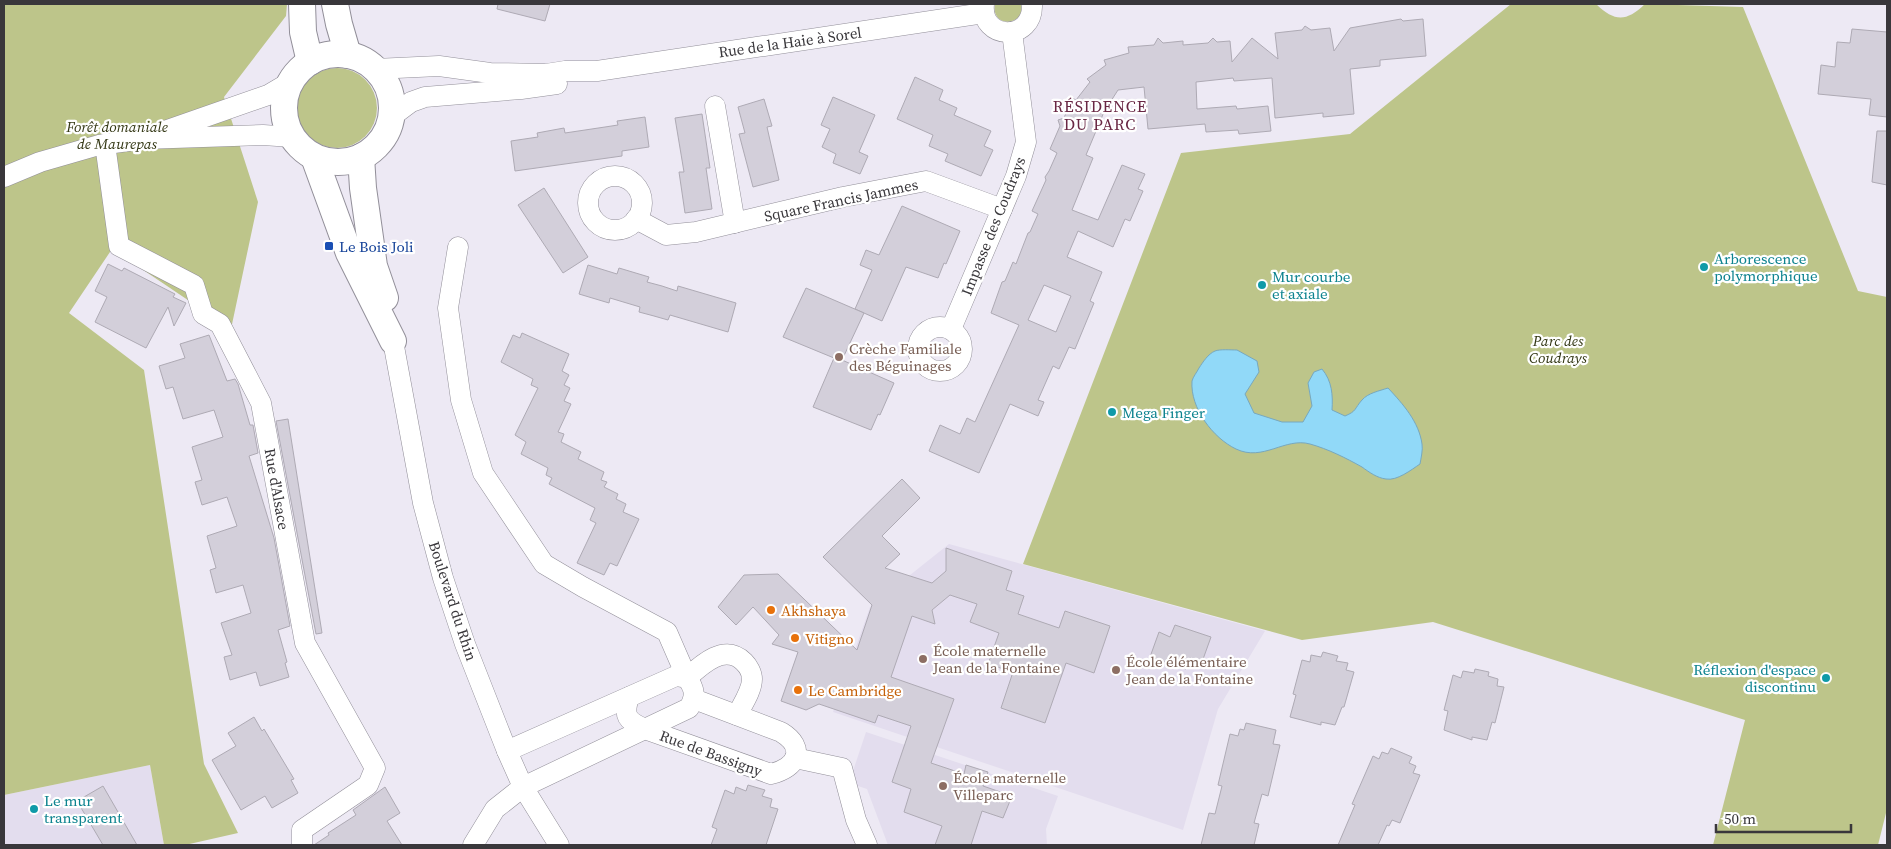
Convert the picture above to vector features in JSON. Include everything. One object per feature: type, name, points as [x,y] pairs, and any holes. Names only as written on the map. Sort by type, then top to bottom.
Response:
[{"type":"street","points":[[302,4],[303,32],[310,62]]},
{"type":"street","points":[[335,4],[348,55]]},
{"type":"street","points":[[984,8],[991,26],[997,30],[1012,32],[1025,25],[1032,12],[1033,4]]},
{"type":"street","name":"Rue de la Haie à Sorel","points":[[375,69],[439,66],[490,73],[546,74],[565,70],[597,71],[984,8]]},
{"type":"street","name":"Impasse des Coudrays","points":[[951,329],[1016,176],[1026,142],[1012,32]]},
{"type":"street","points":[[348,55],[363,60],[384,79],[392,104],[388,130],[372,150],[361,157],[346,162],[314,157],[292,137],[286,124],[285,96],[290,82],[299,70],[310,62],[322,56],[348,55]]},
{"type":"street","name":"Rue de la Haie à Sorel","points":[[391,117],[411,102],[425,97],[521,89],[566,83],[597,71]]},
{"type":"street","points":[[143,139],[268,95],[290,82]]},
{"type":"street","points":[[714,106],[735,223]]},
{"type":"street","points":[[4,177],[40,162],[105,144],[143,139],[263,135],[292,137]]},
{"type":"street","name":"Rue d'Alsace","points":[[105,144],[119,246],[194,285],[203,314],[220,324],[261,403],[305,643],[375,768],[368,785],[302,830],[302,845]]},
{"type":"street","name":"Boulevard du Rhin","points":[[314,157],[349,253],[393,341]]},
{"type":"street","name":"Boulevard du Rhin","points":[[361,157],[363,188],[374,266],[388,307],[422,503],[443,578],[465,644],[507,751],[523,787],[559,845]]},
{"type":"street","name":"Square Francis Jammes","points":[[636,219],[666,234],[696,232],[843,197],[926,181],[1002,209]]},
{"type":"street","points":[[458,247],[448,308],[461,400],[483,473],[544,564],[614,605],[667,632],[694,687],[694,699],[781,732],[791,738],[796,751],[795,758],[842,768],[856,820],[867,845]]},
{"type":"street","points":[[507,751],[676,676],[688,678],[712,658],[726,654],[739,657],[748,666],[752,679],[747,696],[737,715]]},
{"type":"street","name":"Rue de Bassigny","points":[[629,697],[626,707],[627,717],[631,723],[645,729],[771,774],[783,771],[792,764],[795,758]]},
{"type":"street","name":"Rue de Bassigny","points":[[473,845],[495,809],[523,787],[689,708],[694,699]]},
{"type":"shaded area","name":"École élémentaire Jean de la Fontaine","points":[[949,544],[1265,631],[1218,709],[1183,830],[833,712],[870,607]]},
{"type":"shaded area","name":"École maternelle Villeparc","points":[[866,732],[1058,796],[1046,829],[1047,845],[888,845],[867,789],[849,783]]},
{"type":"shaded area","points":[[150,765],[164,845],[4,845],[4,795]]},
{"type":"green space","name":"Forêt domaniale de Maurepas","points":[[4,4],[287,4],[286,16],[224,97],[258,202],[231,329],[112,249],[69,313],[144,370],[204,764],[238,833],[185,845],[164,845],[150,765],[4,795]]},
{"type":"green space","points":[[995,4],[1021,4],[1021,12],[1014,20],[1002,21],[995,12]]},
{"type":"green space","name":"Parc des Coudrays","points":[[1511,4],[1596,4],[1609,14],[1620,18],[1632,14],[1645,4],[1743,7],[1858,291],[1887,297],[1887,809],[1878,845],[1713,845],[1745,720],[1433,622],[1302,640],[1023,564],[1181,153],[1350,134]]},
{"type":"green space","points":[[337,68],[352,71],[365,80],[374,93],[377,108],[374,123],[365,136],[352,145],[337,148],[322,145],[309,136],[300,123],[297,108],[300,93],[309,80],[322,71]]},
{"type":"water","points":[[1237,350],[1257,361],[1259,372],[1245,394],[1254,413],[1282,422],[1303,422],[1312,406],[1308,383],[1314,372],[1322,369],[1328,378],[1331,388],[1332,410],[1345,416],[1354,411],[1367,396],[1388,388],[1405,407],[1418,428],[1422,446],[1420,464],[1399,477],[1386,479],[1370,473],[1337,454],[1310,444],[1292,444],[1255,453],[1236,449],[1227,444],[1211,430],[1199,411],[1192,391],[1192,381],[1202,363],[1212,352]]},
{"type":"building","points":[[498,4],[550,4],[545,21],[497,9]]},
{"type":"building","points":[[1401,19],[1403,21],[1423,19],[1426,56],[1380,60],[1380,66],[1350,69],[1354,114],[1323,117],[1323,113],[1275,118],[1272,78],[1234,81],[1233,78],[1196,82],[1197,109],[1236,106],[1237,109],[1268,106],[1271,131],[1239,134],[1238,130],[1206,132],[1205,124],[1148,129],[1144,87],[1118,90],[1104,112],[1086,155],[1093,158],[1072,210],[1098,220],[1122,165],[1145,174],[1138,189],[1143,191],[1130,221],[1125,219],[1113,247],[1078,231],[1067,257],[1102,272],[1090,301],[1094,303],[1075,349],[1069,347],[1059,369],[1053,366],[1038,400],[1044,402],[1038,416],[1010,404],[979,473],[929,451],[940,425],[960,434],[967,418],[975,422],[1019,325],[991,313],[1002,282],[1005,281],[1013,262],[1016,264],[1028,233],[1038,214],[1032,211],[1046,180],[1045,177],[1057,153],[1050,149],[1060,126],[1058,120],[1064,118],[1072,98],[1076,100],[1090,82],[1087,79],[1106,65],[1104,60],[1129,53],[1128,47],[1154,45],[1158,38],[1163,43],[1183,41],[1183,45],[1208,43],[1213,38],[1217,42],[1230,41],[1232,62],[1252,38],[1278,59],[1275,33],[1302,30],[1305,26],[1311,30],[1330,28],[1334,51],[1350,28]],"holes":[[[1044,285],[1071,296],[1056,332],[1028,320]]]},
{"type":"building","points":[[1852,29],[1887,32],[1887,117],[1869,115],[1871,99],[1818,94],[1821,65],[1835,67],[1837,42],[1850,43]]},
{"type":"building","points":[[915,77],[943,90],[939,100],[957,108],[954,115],[991,131],[984,146],[993,150],[981,176],[945,161],[948,154],[929,146],[933,135],[897,119]]},
{"type":"building","points":[[833,97],[875,115],[859,152],[868,156],[860,174],[833,163],[836,154],[822,147],[830,129],[821,125]]},
{"type":"building","points":[[764,99],[772,126],[767,127],[779,180],[753,187],[739,134],[745,133],[738,107]]},
{"type":"building","points":[[702,114],[710,168],[706,168],[712,209],[685,213],[679,172],[684,172],[675,118]]},
{"type":"building","points":[[645,117],[649,147],[622,151],[622,156],[515,171],[511,141],[538,137],[537,133],[564,128],[565,133],[618,125],[617,121]]},
{"type":"building","points":[[1877,131],[1887,131],[1887,185],[1872,182]]},
{"type":"building","points":[[544,188],[588,257],[563,273],[518,205]]},
{"type":"building","points":[[902,206],[960,231],[938,278],[906,267],[882,321],[855,309],[872,270],[860,265],[866,250],[879,255]]},
{"type":"building","points":[[108,264],[122,271],[124,268],[175,294],[173,297],[186,303],[174,326],[168,307],[146,348],[95,322],[107,297],[95,291]]},
{"type":"building","points":[[588,265],[617,274],[619,268],[649,277],[647,282],[677,291],[678,286],[736,303],[728,332],[670,315],[668,320],[639,312],[640,307],[610,298],[609,303],[579,294]]},
{"type":"building","points":[[806,288],[864,313],[842,360],[894,383],[871,430],[813,407],[834,358],[783,337]]},
{"type":"building","points":[[522,333],[569,354],[562,371],[569,375],[564,385],[570,388],[564,401],[571,404],[558,432],[564,434],[561,442],[581,452],[578,459],[604,472],[601,480],[607,482],[604,487],[618,494],[616,499],[626,504],[623,512],[639,519],[617,566],[610,563],[604,575],[577,563],[596,523],[590,520],[595,508],[549,484],[552,478],[546,475],[548,468],[521,454],[526,442],[515,435],[538,388],[531,385],[533,379],[501,362],[513,335],[520,338]]},
{"type":"building","points":[[209,335],[227,381],[235,379],[238,384],[250,425],[253,425],[258,453],[249,456],[274,538],[290,626],[278,630],[289,677],[260,686],[256,672],[230,680],[224,657],[232,655],[221,623],[251,613],[243,585],[216,593],[210,570],[216,568],[207,536],[237,526],[227,497],[202,505],[195,482],[202,480],[192,447],[223,437],[214,410],[183,419],[173,387],[166,389],[159,366],[185,358],[180,344]]},
{"type":"building","points":[[288,419],[322,633],[316,634],[276,421]]},
{"type":"building","points":[[902,479],[920,498],[882,536],[900,554],[885,568],[932,583],[946,571],[946,548],[1012,571],[1006,590],[1024,596],[1018,614],[1059,628],[1065,611],[1110,626],[1094,673],[1066,663],[1045,723],[1001,708],[1013,672],[988,664],[999,633],[970,622],[977,604],[950,595],[932,610],[935,624],[912,616],[891,677],[954,699],[931,763],[964,774],[966,765],[988,772],[983,786],[1012,796],[1003,818],[982,811],[971,845],[935,845],[942,826],[904,812],[911,789],[892,782],[911,726],[878,715],[875,723],[819,704],[806,710],[781,701],[798,652],[772,644],[779,635],[753,607],[736,625],[718,607],[744,575],[778,574],[857,650],[872,605],[823,557]]},
{"type":"building","points":[[1175,625],[1211,637],[1202,662],[1190,658],[1186,669],[1150,657],[1159,632],[1170,637]]},
{"type":"building","points":[[1323,652],[1338,656],[1336,661],[1348,663],[1346,670],[1354,672],[1344,707],[1342,707],[1335,725],[1321,722],[1321,725],[1290,717],[1296,695],[1293,694],[1302,660],[1310,662],[1311,655],[1321,657]]},
{"type":"building","points":[[1475,669],[1489,672],[1488,676],[1498,679],[1497,686],[1504,687],[1495,723],[1492,722],[1487,740],[1472,737],[1472,740],[1444,730],[1448,711],[1444,710],[1453,675],[1461,678],[1463,671],[1474,673]]},
{"type":"building","points":[[254,717],[262,731],[264,729],[294,779],[291,780],[298,793],[272,808],[265,796],[241,810],[212,760],[236,746],[228,733]]},
{"type":"building","points":[[1246,723],[1276,730],[1273,744],[1280,745],[1268,796],[1262,794],[1254,823],[1259,824],[1254,845],[1201,845],[1209,813],[1215,814],[1222,786],[1218,785],[1230,734],[1238,736],[1240,729],[1244,730]]},
{"type":"building","points":[[1391,748],[1412,757],[1409,763],[1416,766],[1413,773],[1420,775],[1400,823],[1392,820],[1389,826],[1387,825],[1378,845],[1338,845],[1355,805],[1352,804],[1373,756],[1379,759],[1382,752],[1388,754]]},
{"type":"building","points":[[748,785],[765,790],[762,796],[772,799],[770,807],[778,809],[766,845],[711,845],[717,829],[712,827],[725,790],[734,794],[736,787],[746,791]]},
{"type":"building","points":[[103,786],[137,845],[103,845],[77,801]]},
{"type":"building","points":[[385,787],[400,813],[387,821],[402,845],[314,845],[329,835],[328,833],[356,815],[353,810]]},
{"type":"place","name":"Le Bois Joli","points":[[329,246]]},
{"type":"place","name":"Arborescence polymorphique","points":[[1704,267]]},
{"type":"place","name":"Mur courbe et axiale","points":[[1262,285]]},
{"type":"place","name":"Crèche Familiale des Béguinages","points":[[839,357]]},
{"type":"place","name":"Mega Finger","points":[[1112,412]]},
{"type":"place","name":"Akhshaya","points":[[771,610]]},
{"type":"place","name":"Vitigno","points":[[795,638]]},
{"type":"place","name":"École maternelle Jean de la Fontaine","points":[[923,659]]},
{"type":"place","name":"École élémentaire Jean de la Fontaine","points":[[1116,670]]},
{"type":"place","name":"Réflexion d'espace discontinu","points":[[1826,678]]},
{"type":"place","name":"Le Cambridge","points":[[798,690]]},
{"type":"place","name":"École maternelle Villeparc","points":[[943,786]]},
{"type":"place","name":"Le mur transparent","points":[[34,809]]},
{"type":"district","name":"RÉSIDENCE DU PARC","points":[[1100,115]]}]
